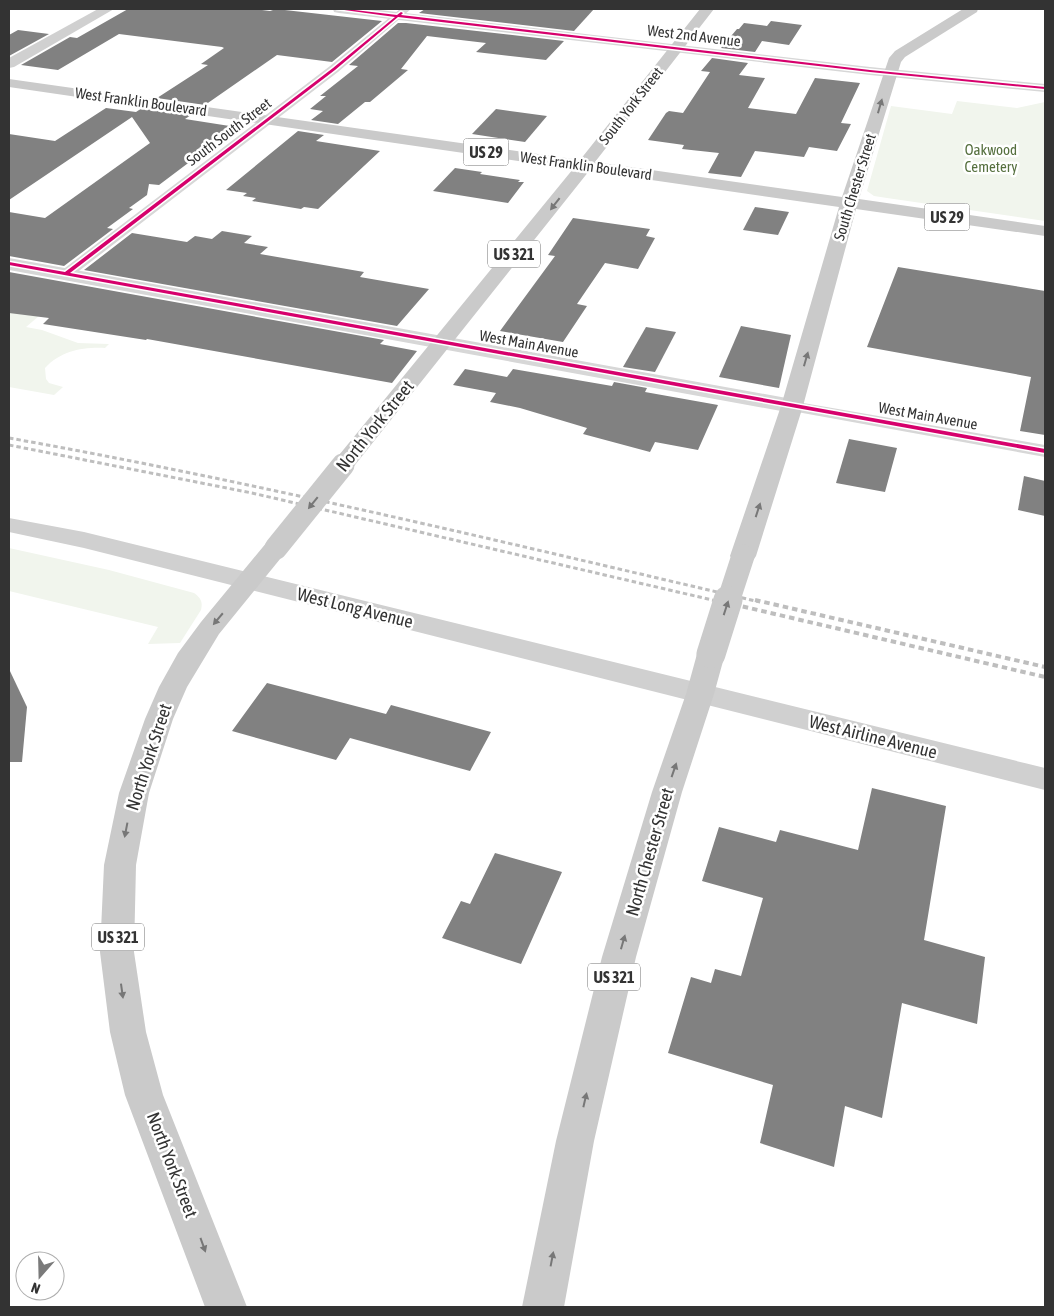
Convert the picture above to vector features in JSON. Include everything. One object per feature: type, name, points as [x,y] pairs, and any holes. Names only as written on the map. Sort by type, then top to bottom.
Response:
[{"type":"main road","points":[[9,64],[107,9]]},
{"type":"main road","name":"South York Street","points":[[442,342],[585,166],[707,9]]},
{"type":"main road","name":"South Chester Street","points":[[792,406],[849,203],[894,61],[900,54],[972,9]]},
{"type":"main road","name":"West Franklin Boulevard","points":[[9,83],[1045,231]]},
{"type":"main road","name":"North York Street","points":[[226,1307],[144,1095],[128,1032],[117,952],[120,865],[134,793],[159,719],[173,687],[188,660],[210,628],[442,342]]},
{"type":"main road","name":"North Chester Street","points":[[543,1307],[576,1141],[619,956],[666,792],[700,694],[711,654],[792,406]]},
{"type":"main road","name":"West Long Avenue","points":[[9,525],[84,540],[700,694]]},
{"type":"main road","name":"West Airline Avenue","points":[[700,694],[1045,779]]},
{"type":"street","name":"West 2nd Avenue","points":[[339,9],[402,12],[676,48],[890,73],[1045,88]]},
{"type":"street","name":"South South Street","points":[[66,274],[334,69],[402,12]]},
{"type":"street","name":"West Main Avenue","points":[[9,264],[1045,451]]},
{"type":"green space","name":"Oakwood Cemetery","points":[[957,101],[1017,108],[1045,102],[1045,221],[874,196],[867,191],[891,106],[952,114]]},
{"type":"green space","points":[[34,282],[72,288],[26,327],[42,330],[78,343],[109,344],[105,348],[88,348],[72,351],[51,362],[45,368],[46,379],[49,383],[63,387],[54,395],[9,387],[9,301]]},
{"type":"green space","points":[[9,548],[109,570],[194,593],[201,600],[201,610],[180,643],[148,644],[158,627],[9,591]]},
{"type":"building","points":[[128,9],[254,9],[270,11],[276,9],[382,21],[332,62],[277,55],[205,105],[157,98],[208,65],[201,64],[224,48],[222,47],[119,34],[58,70],[21,65],[70,37],[77,38]]},
{"type":"building","points":[[425,9],[594,9],[574,31],[419,13]]},
{"type":"building","points":[[771,21],[802,25],[789,45],[762,41],[755,52],[721,48],[744,23],[767,26]]},
{"type":"building","points":[[398,23],[564,41],[546,60],[476,52],[486,43],[427,36],[401,69],[408,70],[370,102],[365,102],[338,124],[311,120],[323,111],[310,109],[326,96],[320,96],[358,66],[349,65]]},
{"type":"building","points":[[18,30],[49,34],[9,56],[9,35]]},
{"type":"building","points":[[712,58],[748,63],[739,75],[765,78],[748,108],[796,114],[815,78],[860,83],[841,123],[851,124],[837,151],[809,147],[804,157],[755,151],[741,177],[708,173],[719,153],[682,149],[684,145],[648,140],[666,113],[669,111],[683,113],[710,72],[701,71]]},
{"type":"building","points":[[106,108],[136,112],[142,108],[191,115],[185,119],[236,127],[159,185],[149,184],[147,195],[129,208],[133,209],[107,228],[113,229],[64,266],[9,256],[9,212],[45,218],[150,143],[132,117],[9,200],[9,134],[55,141]]},
{"type":"building","points":[[496,109],[547,116],[525,142],[472,134]]},
{"type":"building","points":[[298,131],[324,135],[316,141],[380,151],[318,209],[304,207],[301,209],[252,201],[256,198],[243,196],[247,193],[226,190]]},
{"type":"building","points":[[455,168],[524,182],[508,203],[433,191]]},
{"type":"building","points":[[755,207],[789,212],[778,235],[743,230]]},
{"type":"building","points":[[573,218],[650,229],[646,236],[655,238],[638,269],[605,263],[577,304],[587,306],[563,342],[500,331],[555,256],[548,255]]},
{"type":"building","points":[[222,231],[252,236],[244,243],[268,247],[260,254],[364,272],[360,277],[429,289],[397,326],[84,270],[132,233],[187,242],[195,236],[212,239]]},
{"type":"building","points":[[898,267],[1045,291],[1045,435],[1020,431],[1031,377],[867,347]]},
{"type":"building","points":[[9,272],[384,340],[380,344],[417,351],[392,383],[147,339],[43,324],[49,318],[9,313]]},
{"type":"building","points":[[741,326],[791,335],[779,388],[719,377]]},
{"type":"building","points":[[646,327],[676,332],[655,372],[623,367]]},
{"type":"building","points":[[465,369],[507,377],[513,369],[612,386],[614,382],[647,388],[645,392],[718,405],[698,450],[655,442],[650,452],[583,434],[587,428],[520,408],[490,402],[496,393],[453,385]]},
{"type":"building","points":[[849,439],[897,448],[885,492],[836,483]]},
{"type":"building","points":[[1024,476],[1045,481],[1045,516],[1018,510]]},
{"type":"building","points":[[9,669],[27,707],[22,762],[9,762]]},
{"type":"building","points":[[267,683],[386,714],[391,705],[491,732],[470,771],[350,738],[336,760],[232,731]]},
{"type":"building","points":[[872,788],[946,806],[924,940],[985,957],[977,1024],[902,1003],[882,1118],[845,1106],[834,1167],[760,1143],[773,1085],[668,1053],[691,977],[711,983],[715,969],[741,976],[763,898],[702,881],[719,827],[776,842],[780,830],[858,850]]},
{"type":"building","points":[[495,853],[562,872],[521,964],[442,938],[461,901],[470,904]]},
{"type":"railway","points":[[9,438],[292,494],[760,602]]},
{"type":"railway","points":[[9,445],[252,493],[721,602]]},
{"type":"railway","points":[[715,600],[1045,677]]},
{"type":"railway","points":[[755,600],[1045,667]]},
{"type":"cycle path","points":[[339,9],[870,71],[1045,88]]},
{"type":"cycle path","points":[[66,274],[334,69],[401,13]]},
{"type":"cycle path","points":[[9,264],[1045,451]]}]
